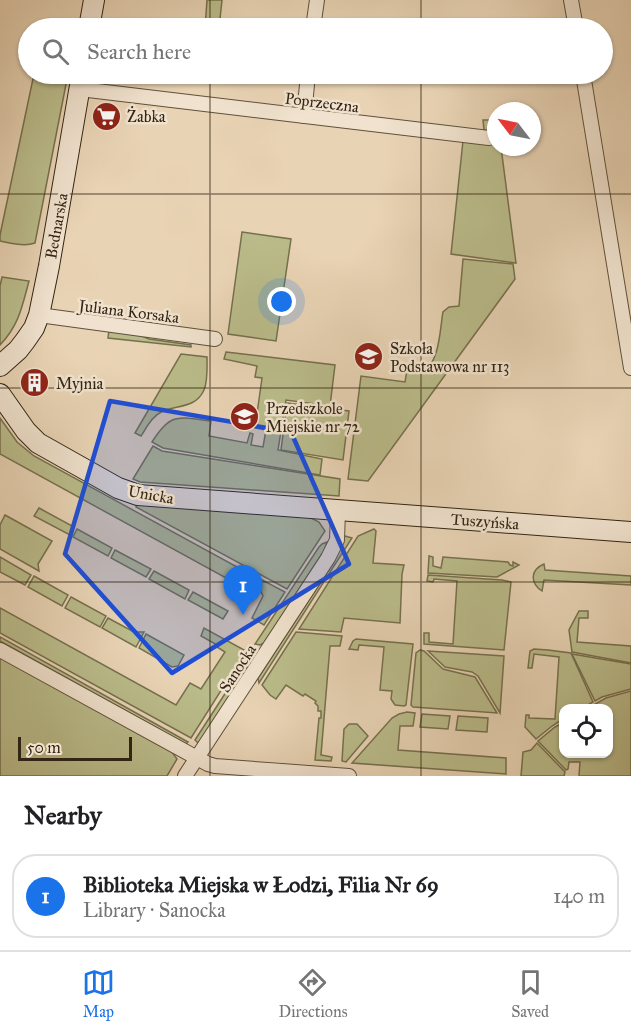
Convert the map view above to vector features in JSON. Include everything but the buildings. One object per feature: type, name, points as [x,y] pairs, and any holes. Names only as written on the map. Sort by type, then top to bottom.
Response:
[{"type":"street","points":[[91,18],[94,0]]},
{"type":"street","points":[[314,18],[317,0]]},
{"type":"street","points":[[571,0],[574,18]]},
{"type":"street","name":"Bednarska","points":[[0,366],[25,341],[39,315],[80,84]]},
{"type":"street","name":"Poprzeczna","points":[[100,84],[304,116],[487,138]]},
{"type":"street","points":[[304,116],[307,84]]},
{"type":"street","points":[[585,84],[631,368]]},
{"type":"street","name":"Juliana Korsaka","points":[[39,315],[215,339]]},
{"type":"street","name":"Unicka","points":[[0,394],[26,431],[38,443],[128,492],[146,497],[338,511]]},
{"type":"street","name":"Tuszyńska","points":[[338,511],[631,532]]},
{"type":"street","name":"Sanocka","points":[[185,776],[328,558],[336,540],[338,511]]},
{"type":"street","points":[[0,650],[208,764],[349,776]]},
{"type":"highlighted area","points":[[110,401],[291,432],[349,564],[172,673],[65,554]]},
{"type":"green space","points":[[207,0],[222,0],[220,18],[206,18]]},
{"type":"green space","points":[[32,84],[66,84],[35,243],[22,245],[0,241]]},
{"type":"green space","points":[[483,120],[487,120],[487,130],[484,130]]},
{"type":"green space","points":[[487,138],[487,156],[502,156],[516,263],[451,254],[463,141]]},
{"type":"green space","points":[[242,232],[291,239],[276,341],[228,334]]},
{"type":"green space","points":[[463,259],[513,264],[515,279],[368,481],[348,479],[361,376],[405,382],[407,370],[422,371],[428,367],[436,354],[443,312],[449,307],[459,306]]},
{"type":"green space","points":[[2,277],[29,281],[16,323],[0,345],[0,286]]},
{"type":"green space","points":[[109,330],[135,333],[149,339],[191,345],[191,347],[108,338]]},
{"type":"green space","points":[[226,352],[335,365],[330,406],[286,400],[278,450],[322,459],[320,475],[163,448],[152,442],[170,421],[183,418],[211,421],[209,436],[247,443],[250,433],[253,434],[251,445],[263,447],[266,430],[255,428],[262,378],[255,377],[257,366],[224,359]]},
{"type":"green space","points":[[181,354],[207,357],[207,378],[201,396],[191,403],[159,413],[141,436],[135,433]]},
{"type":"green space","points":[[287,403],[349,411],[343,460],[281,450]]},
{"type":"green space","points":[[0,418],[17,442],[34,456],[250,574],[257,595],[0,454]]},
{"type":"green space","points":[[153,446],[162,451],[340,479],[339,496],[140,482],[133,479]]},
{"type":"green space","points":[[138,504],[307,516],[319,522],[325,531],[287,589],[136,507]]},
{"type":"green space","points":[[39,508],[74,527],[70,535],[34,516]]},
{"type":"green space","points":[[5,515],[52,541],[38,564],[39,571],[0,549],[0,525]]},
{"type":"green space","points":[[77,529],[112,548],[108,556],[73,537]]},
{"type":"green space","points":[[374,529],[376,531],[373,563],[404,565],[400,623],[344,618],[341,632],[299,629],[358,536]]},
{"type":"green space","points":[[345,536],[352,538],[259,683],[258,678],[335,560]]},
{"type":"green space","points":[[327,542],[324,551],[264,643],[255,644],[319,547]]},
{"type":"green space","points":[[115,550],[151,569],[146,577],[111,558]]},
{"type":"green space","points":[[429,556],[433,557],[433,566],[441,568],[443,557],[508,562],[513,566],[513,562],[519,565],[497,577],[428,573]]},
{"type":"green space","points":[[0,557],[31,575],[25,585],[0,572]]},
{"type":"green space","points":[[544,564],[545,570],[631,576],[631,585],[544,580],[542,591],[535,584],[533,577],[536,570]]},
{"type":"green space","points":[[154,571],[189,590],[185,599],[149,579]]},
{"type":"green space","points":[[253,575],[285,592],[264,625],[252,618],[263,596]]},
{"type":"green space","points":[[428,575],[511,582],[504,650],[424,644],[424,633],[429,633],[429,642],[453,644],[457,581],[434,579],[433,582],[427,581]]},
{"type":"green space","points":[[34,576],[68,595],[62,606],[28,587]]},
{"type":"green space","points":[[193,592],[228,611],[223,619],[188,600]]},
{"type":"green space","points":[[71,597],[106,616],[100,627],[65,608]]},
{"type":"green space","points":[[0,608],[176,705],[190,683],[201,689],[225,652],[201,636],[204,628],[246,651],[191,738],[0,633]]},
{"type":"green space","points":[[579,611],[588,611],[588,618],[579,618],[577,642],[631,646],[631,663],[572,652],[569,630]]},
{"type":"green space","points":[[108,618],[134,632],[144,632],[136,647],[102,628]]},
{"type":"green space","points":[[296,632],[342,636],[340,646],[330,646],[321,755],[332,757],[331,761],[315,760],[319,718],[321,718],[321,711],[318,711],[316,701],[286,685],[276,699],[262,685]]},
{"type":"green space","points":[[146,634],[184,655],[178,666],[172,667],[139,648]]},
{"type":"green space","points":[[0,637],[188,742],[186,744],[0,641]]},
{"type":"green space","points":[[356,639],[413,644],[406,705],[395,705],[391,699],[392,691],[380,690],[384,647],[359,645],[358,650],[349,649]]},
{"type":"green space","points":[[534,649],[571,653],[593,702],[590,704],[559,704],[559,722],[536,739],[525,727],[526,715],[529,715],[529,718],[555,719],[559,657],[534,654],[532,668],[528,668],[530,651]]},
{"type":"green space","points":[[420,650],[443,669],[475,677],[497,713],[413,707],[411,705],[416,653]]},
{"type":"green space","points":[[428,651],[504,656],[500,713],[478,676],[472,672],[445,667]]},
{"type":"green space","points":[[252,652],[254,658],[198,743],[195,740]]},
{"type":"green space","points":[[572,654],[631,664],[631,689],[595,701]]},
{"type":"green space","points":[[0,657],[172,752],[177,759],[167,776],[0,776]]},
{"type":"green space","points":[[631,691],[631,776],[579,776],[580,762],[569,762],[566,770],[538,741],[559,725],[559,758],[613,758],[613,704],[595,704],[606,698]]},
{"type":"green space","points":[[407,712],[415,713],[413,726],[400,726],[398,750],[506,758],[506,774],[352,763],[392,718]]},
{"type":"green space","points":[[422,714],[450,716],[448,729],[420,727]]},
{"type":"green space","points":[[458,716],[488,718],[487,732],[456,730]]},
{"type":"green space","points":[[349,724],[357,724],[368,736],[346,762],[342,761],[344,729]]},
{"type":"green space","points":[[537,743],[565,772],[564,776],[521,776],[523,752],[531,750]]},
{"type":"place","name":"Żabka","points":[[106,116]]},
{"type":"place","name":"Szkoła Podstawowa nr 113","points":[[369,357]]},
{"type":"place","name":"Myjnia","points":[[35,383]]},
{"type":"place","name":"Przedszkole Miejskie nr 72","points":[[245,417]]},
{"type":"place","name":"Biblioteka Miejska w Łodzi, Filia Nr 69","points":[[243,615]]}]
